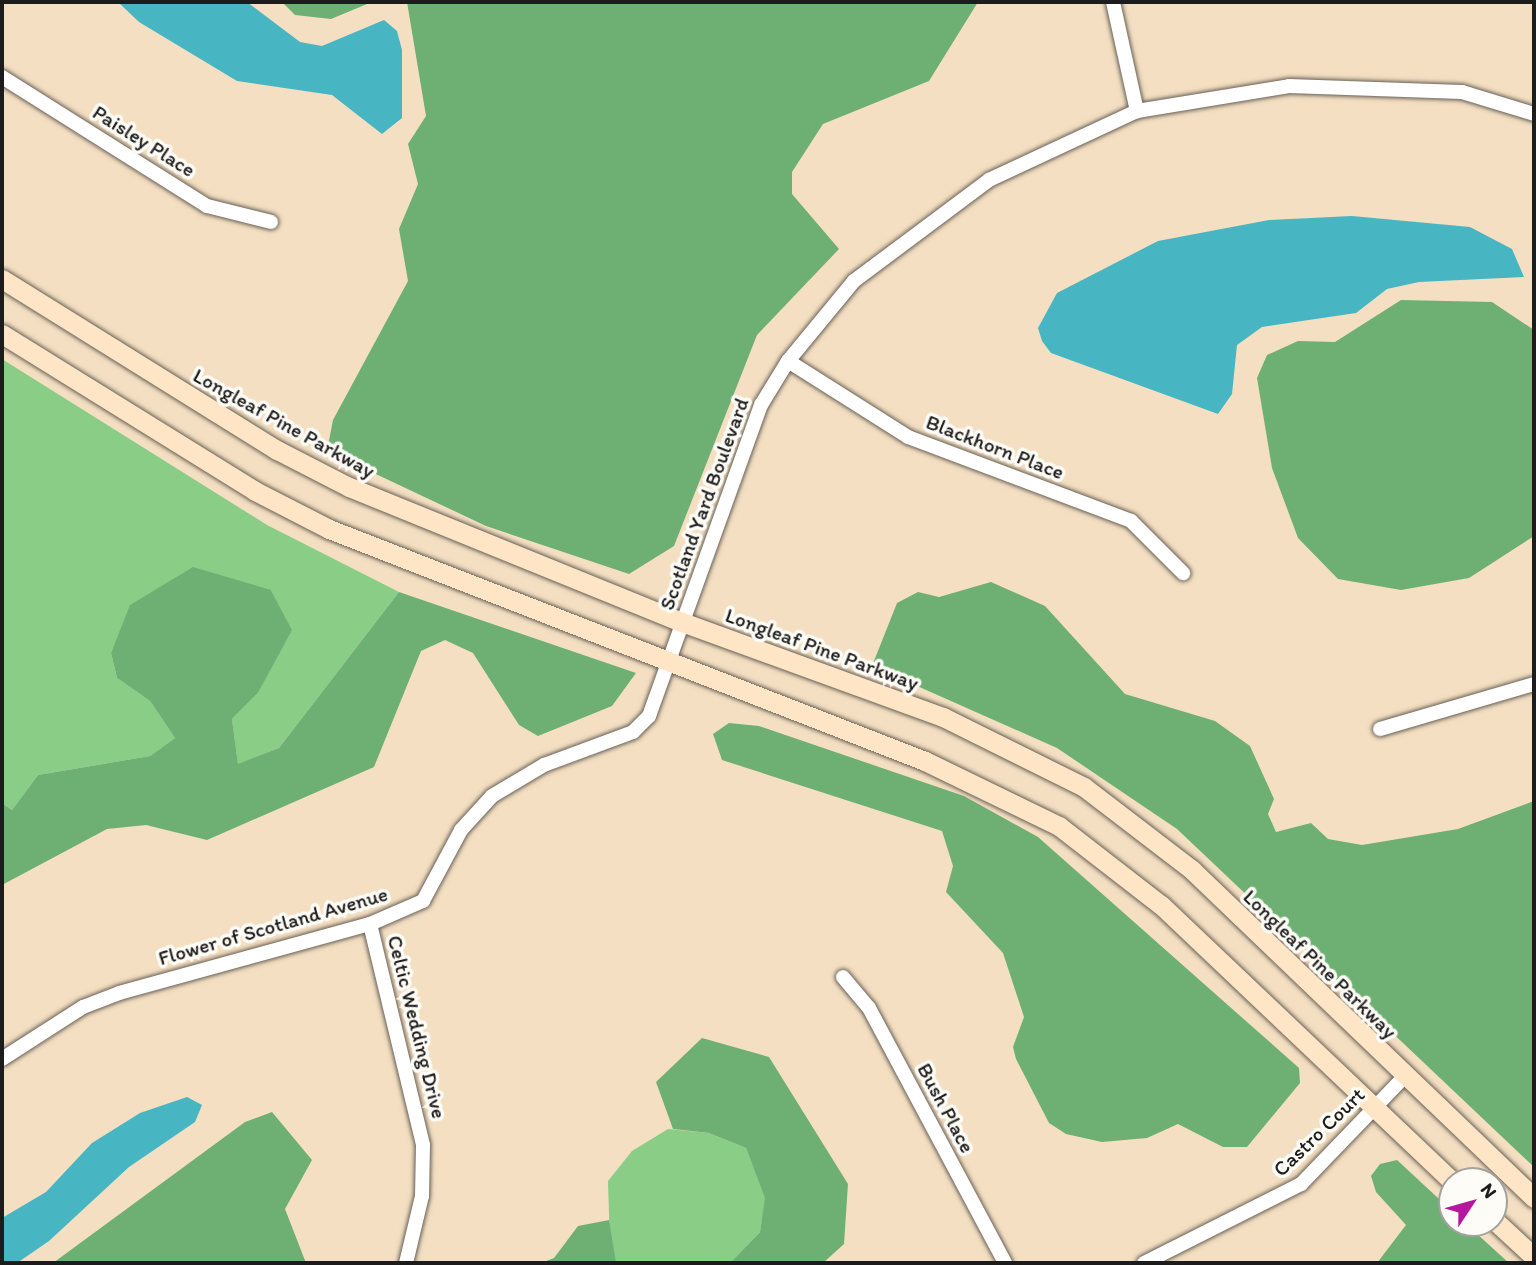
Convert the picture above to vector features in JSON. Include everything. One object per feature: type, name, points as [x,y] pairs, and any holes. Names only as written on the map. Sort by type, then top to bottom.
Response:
[{"type":"main road","name":"Longleaf Pine Parkway","points":[[2,279],[277,450],[349,487],[682,622],[943,717],[1084,787],[1192,870],[1403,1078],[1534,1198]]},
{"type":"main road","points":[[2,334],[254,491],[329,529],[670,666],[925,761],[1059,826],[1161,905],[1438,1168]]},
{"type":"main road","points":[[1508,1233],[1534,1257]]},
{"type":"street","points":[[1113,2],[1137,111]]},
{"type":"street","name":"Paisley Place","points":[[2,77],[207,206],[271,222]]},
{"type":"street","name":"Scotland Yard Boulevard","points":[[670,666],[682,622],[761,405],[788,361],[854,281],[923,225],[989,180],[1137,111],[1289,86],[1462,92],[1534,114]]},
{"type":"street","name":"Blackhorn Place","points":[[788,361],[908,436],[1132,521],[1183,573]]},
{"type":"street","name":"Flower of Scotland Avenue","points":[[2,1059],[83,1007],[119,993],[370,924],[423,901],[460,830],[492,796],[544,765],[633,732],[649,716],[670,666]]},
{"type":"street","points":[[1380,729],[1534,684]]},
{"type":"street","name":"Celtic Wedding Drive","points":[[370,924],[423,1145],[422,1196],[406,1263]]},
{"type":"street","name":"Bush Place","points":[[843,977],[869,1008],[1006,1263]]},
{"type":"street","name":"Castro Court","points":[[1144,1263],[1301,1184],[1403,1078]]},
{"type":"green space","points":[[282,2],[372,2],[331,19],[295,15]]},
{"type":"green space","points":[[407,2],[978,2],[929,81],[823,124],[792,172],[792,194],[839,249],[757,335],[674,546],[629,574],[486,526],[327,451],[333,420],[408,281],[399,229],[418,184],[408,144],[426,116]]},
{"type":"green space","points":[[1401,300],[1492,302],[1534,330],[1534,536],[1469,578],[1401,590],[1338,579],[1298,538],[1272,468],[1257,378],[1267,355],[1298,341],[1335,342]]},
{"type":"green space","points":[[2,359],[267,525],[399,592],[279,748],[238,765],[232,719],[258,693],[291,629],[271,590],[121,630],[111,653],[117,678],[150,701],[175,738],[150,756],[38,775],[12,810],[2,803]]},
{"type":"green space","points":[[193,567],[271,590],[292,630],[258,693],[232,719],[238,764],[279,748],[399,592],[636,673],[612,706],[538,736],[519,725],[473,653],[445,640],[421,651],[374,767],[207,840],[146,825],[107,829],[2,885],[2,803],[12,810],[38,775],[150,756],[175,738],[150,701],[117,678],[111,653],[130,605]]},
{"type":"green space","points":[[991,582],[1045,606],[1125,694],[1215,721],[1250,746],[1274,799],[1268,814],[1276,832],[1311,823],[1328,839],[1362,845],[1458,829],[1534,801],[1534,1167],[1177,829],[1057,748],[872,666],[897,603],[918,592],[939,597]]},
{"type":"green space","points":[[729,723],[759,726],[964,796],[1038,837],[1299,1068],[1300,1083],[1247,1147],[1223,1147],[1178,1124],[1147,1138],[1102,1142],[1066,1134],[1049,1123],[1016,1059],[1013,1047],[1024,1017],[1003,953],[946,892],[953,866],[942,831],[722,760],[713,734]]},
{"type":"green space","points":[[702,1038],[769,1057],[848,1184],[844,1244],[823,1263],[730,1263],[760,1232],[765,1198],[746,1148],[709,1133],[673,1129],[656,1082]]},
{"type":"green space","points":[[272,1112],[312,1160],[285,1209],[306,1263],[53,1263],[245,1122]]},
{"type":"green space","points":[[668,1129],[709,1133],[746,1148],[766,1198],[760,1232],[730,1263],[616,1263],[610,1248],[608,1181],[632,1151]]},
{"type":"green space","points":[[1397,1160],[1438,1198],[1438,1237],[1480,1237],[1509,1263],[1377,1263],[1406,1225],[1376,1192],[1371,1176],[1380,1164]]},
{"type":"green space","points":[[609,1220],[616,1263],[541,1263],[554,1258],[578,1226]]},
{"type":"water","points":[[118,2],[247,2],[300,42],[322,46],[384,20],[397,31],[402,50],[402,118],[382,134],[332,95],[237,81],[139,22]]},
{"type":"water","points":[[1352,216],[1470,227],[1512,249],[1524,277],[1419,282],[1387,289],[1356,313],[1262,327],[1237,345],[1232,394],[1218,414],[1051,353],[1042,341],[1038,328],[1057,293],[1158,241],[1269,220]]},
{"type":"water","points":[[187,1097],[202,1105],[195,1122],[129,1167],[49,1241],[17,1263],[2,1263],[2,1218],[46,1192],[92,1143],[140,1113]]}]
